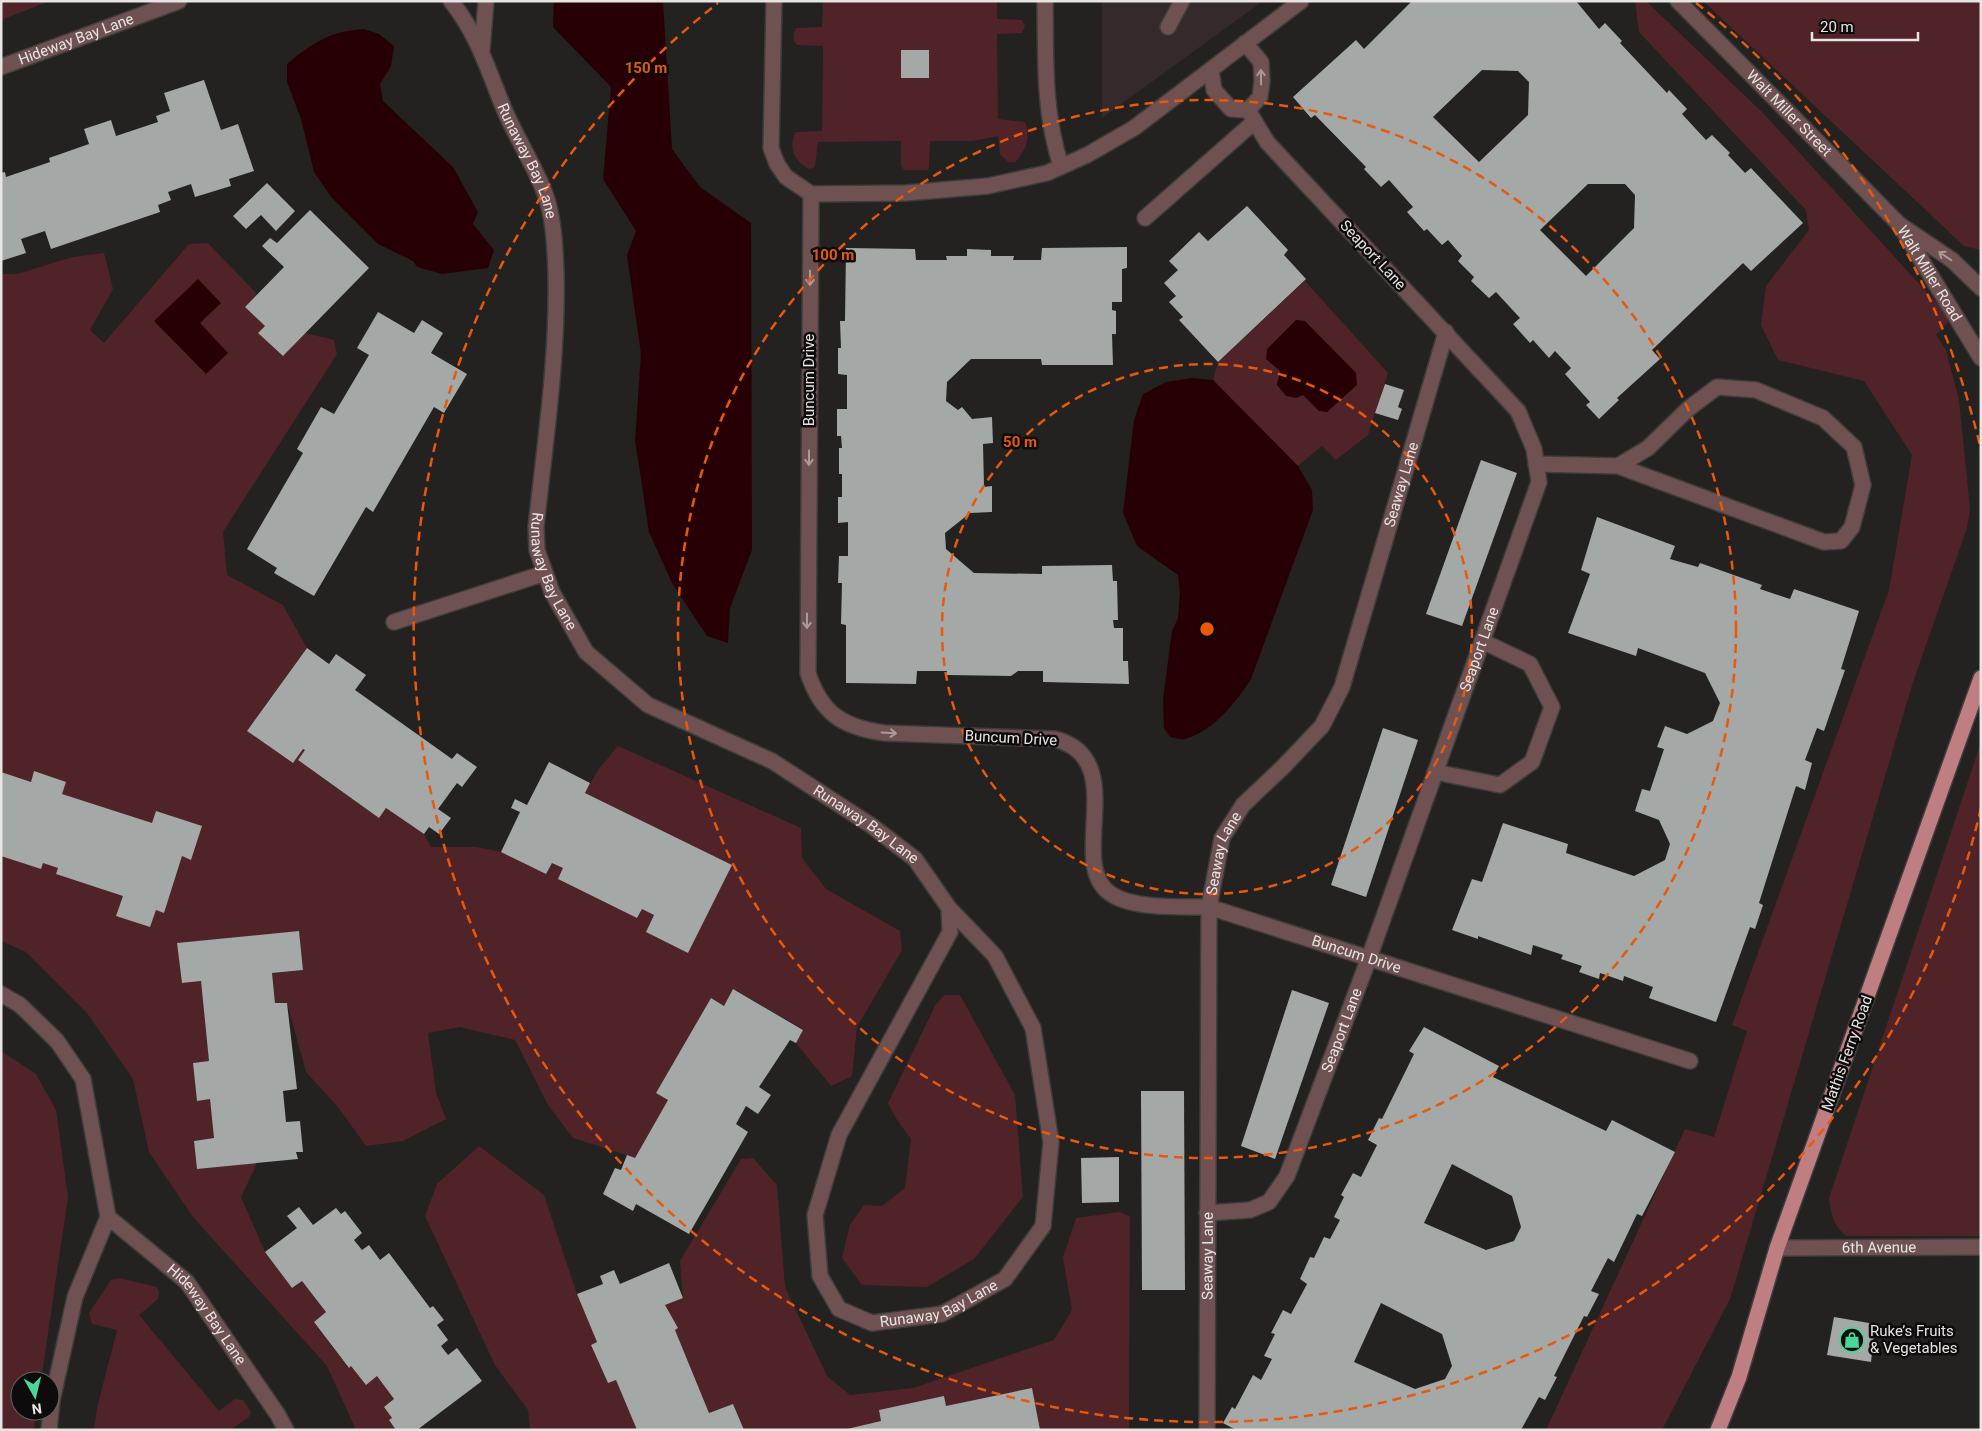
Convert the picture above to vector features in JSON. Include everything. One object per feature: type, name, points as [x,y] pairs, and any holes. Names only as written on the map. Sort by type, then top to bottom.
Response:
[{"type":"main road","name":"Mathis Ferry Road","points":[[1718,1430],[1738,1376],[1777,1248],[1981,678]]},
{"type":"street","name":"Hideway Bay Lane","points":[[1,67],[179,1]]},
{"type":"street","name":"Runaway Bay Lane","points":[[451,1],[467,21],[482,50],[491,78],[518,140],[545,192],[555,244],[557,324],[536,527],[537,550],[552,592],[586,652],[648,705],[772,761],[872,826],[915,859],[949,908],[995,956],[1033,1028],[1051,1142],[1043,1226],[1005,1279],[942,1314],[872,1324],[839,1308],[820,1276],[815,1215],[839,1135],[950,932],[949,908]]},
{"type":"street","name":"Runaway Bay Lane","points":[[482,50],[486,1]]},
{"type":"street","points":[[774,1],[772,148],[777,164],[786,177],[811,194],[906,193],[988,186],[1047,172],[1087,155],[1134,128],[1301,1]]},
{"type":"street","points":[[1045,1],[1046,103],[1052,136],[1061,166]]},
{"type":"street","points":[[1168,28],[1182,1]]},
{"type":"street","name":"Walt Miller Street","points":[[1678,1],[1900,225]]},
{"type":"street","points":[[1145,218],[1251,116],[1260,97],[1262,81],[1261,62],[1245,43]]},
{"type":"street","points":[[1211,70],[1214,90],[1231,109],[1251,116]]},
{"type":"street","name":"Seaport Lane","points":[[1207,1213],[1250,1210],[1269,1202],[1287,1176],[1369,958],[1539,482],[1534,449],[1518,411],[1267,142],[1251,116]]},
{"type":"street","name":"Buncum Drive","points":[[811,194],[807,644],[808,673],[814,693],[825,708],[860,729],[884,733],[1055,739],[1068,742],[1086,760],[1092,776],[1096,804],[1093,867],[1098,881],[1110,894],[1126,901],[1208,908],[1690,1062]]},
{"type":"street","name":"Walt Miller Road","points":[[1900,225],[1952,260],[1981,288]]},
{"type":"street","name":"Walt Miller Road","points":[[1900,225],[1981,358]]},
{"type":"street","name":"Seaway Lane","points":[[1207,1430],[1208,908],[1222,838],[1243,805],[1322,726],[1342,687],[1446,332]]},
{"type":"street","points":[[1536,464],[1618,466],[1824,542],[1841,541],[1852,527],[1864,485],[1854,447],[1823,418],[1756,390],[1746,389],[1717,387],[1688,409],[1648,448],[1618,466]]},
{"type":"street","points":[[394,622],[545,573]]},
{"type":"street","points":[[1435,772],[1500,785],[1532,762],[1552,707],[1530,664],[1482,641]]},
{"type":"street","points":[[1,994],[20,1005],[57,1041],[83,1079],[108,1217],[75,1297],[52,1401],[49,1430]]},
{"type":"street","name":"Hideway Bay Lane","points":[[108,1217],[187,1282],[278,1415],[286,1430]]},
{"type":"street","name":"6th Avenue","points":[[1777,1248],[1981,1248]]},
{"type":"shaded area","points":[[1,1],[50,1],[1,20]]},
{"type":"shaded area","points":[[554,1],[663,1],[672,149],[700,187],[751,223],[752,550],[730,608],[728,643],[707,636],[672,583],[649,532],[635,440],[641,354],[627,255],[636,231],[603,179],[611,87],[553,27]]},
{"type":"shaded area","points":[[823,1],[997,1],[997,19],[1022,20],[1025,26],[1022,33],[997,34],[998,119],[1025,122],[1028,133],[1025,148],[1019,158],[1015,162],[1008,162],[1000,154],[998,136],[973,141],[930,141],[929,167],[927,170],[904,170],[901,166],[901,141],[818,142],[815,167],[810,169],[800,163],[794,154],[792,143],[796,132],[822,131],[823,46],[797,45],[794,41],[794,35],[796,28],[822,27]]},
{"type":"shaded area","points":[[1102,1],[1263,1],[1102,118]]},
{"type":"shaded area","points":[[1635,1],[1646,1],[1764,114],[1945,312],[1948,322],[1936,335],[1946,350],[1959,400],[1970,508],[1967,528],[1913,682],[1730,1299],[1662,1430],[1546,1430],[1685,1129],[1714,1137],[1747,1031],[1732,1025],[1889,590],[1912,455],[1864,381],[1778,360],[1761,325],[1766,286],[1809,230],[1806,210],[1639,32]]},
{"type":"shaded area","points":[[1703,1],[1981,1],[1981,250],[1964,246]]},
{"type":"shaded area","points":[[364,29],[379,34],[394,46],[391,66],[380,84],[383,101],[453,167],[478,212],[473,224],[494,250],[488,268],[442,274],[417,267],[413,261],[378,244],[331,197],[314,172],[301,119],[287,82],[287,64],[322,39],[341,32]]},
{"type":"shaded area","points":[[208,243],[257,294],[245,307],[265,326],[259,333],[282,356],[305,333],[334,340],[337,354],[223,532],[227,575],[283,605],[307,648],[247,731],[293,763],[303,749],[305,750],[299,761],[379,818],[386,808],[424,834],[431,847],[476,847],[501,852],[546,874],[552,863],[563,868],[637,918],[642,909],[654,915],[646,932],[688,953],[731,865],[585,793],[598,770],[618,746],[801,828],[802,858],[826,889],[900,931],[902,950],[857,1027],[852,1076],[831,1086],[796,1043],[803,1029],[733,989],[724,1006],[711,998],[656,1093],[668,1100],[635,1158],[573,1138],[548,1105],[515,1040],[460,1027],[428,1033],[436,1093],[446,1119],[403,1141],[366,1146],[338,1107],[306,1072],[287,1003],[275,1003],[272,973],[303,970],[299,932],[177,943],[182,983],[201,981],[209,1061],[193,1063],[197,1100],[210,1099],[214,1138],[194,1141],[197,1169],[257,1163],[241,1197],[265,1252],[292,1288],[302,1281],[326,1312],[314,1322],[348,1368],[351,1366],[365,1384],[377,1376],[394,1399],[384,1407],[392,1418],[389,1421],[396,1430],[356,1430],[327,1366],[193,1217],[149,1152],[133,1079],[87,1013],[26,952],[1,941],[1,274],[17,274],[73,257],[104,253],[113,289],[90,330],[104,343],[189,244]]},
{"type":"shaded area","points":[[198,279],[221,303],[200,323],[228,353],[206,374],[154,321]]},
{"type":"shaded area","points":[[1305,281],[1388,373],[1368,435],[1336,460],[1322,446],[1298,466],[1213,380],[1218,362]]},
{"type":"shaded area","points":[[1296,320],[1305,321],[1356,373],[1357,385],[1327,412],[1319,411],[1303,395],[1296,398],[1286,396],[1277,385],[1280,371],[1266,359],[1267,349]]},
{"type":"shaded area","points":[[1192,378],[1213,380],[1298,466],[1312,490],[1313,510],[1251,679],[1231,706],[1215,723],[1196,735],[1182,739],[1170,737],[1164,728],[1163,699],[1172,631],[1178,618],[1180,593],[1178,575],[1137,546],[1123,513],[1134,420],[1143,394],[1166,382]]},
{"type":"shaded area","points":[[1981,742],[1981,1236],[1846,1236],[1835,1224],[1829,1198]]},
{"type":"shaded area","points":[[945,995],[960,995],[1015,1095],[1023,1197],[974,1259],[927,1287],[862,1285],[842,1258],[850,1225],[864,1205],[882,1206],[905,1188],[911,1139],[897,1120],[888,1103],[936,1004]]},
{"type":"shaded area","points":[[1,1051],[36,1074],[56,1110],[68,1197],[42,1371],[10,1371],[10,1421],[35,1421],[34,1430],[1,1430]]},
{"type":"shaded area","points":[[479,1146],[544,1195],[577,1294],[597,1342],[591,1345],[607,1382],[616,1380],[637,1430],[530,1430],[528,1410],[495,1365],[425,1216],[437,1184]]},
{"type":"shaded area","points":[[753,1158],[777,1185],[785,1287],[827,1376],[850,1395],[913,1388],[1054,1340],[1072,1310],[1063,1258],[1076,1218],[1119,1212],[1130,1216],[1129,1430],[744,1430],[733,1404],[709,1413],[665,1305],[683,1298],[680,1261],[741,1159]]},
{"type":"shaded area","points":[[118,1278],[157,1287],[158,1299],[139,1315],[219,1411],[235,1399],[243,1400],[251,1412],[249,1417],[233,1428],[234,1430],[94,1430],[97,1408],[117,1330],[92,1324],[89,1313],[111,1280]]},
{"type":"building","points":[[1412,1],[1576,1],[1599,29],[1605,23],[1622,41],[1620,43],[1667,93],[1669,90],[1687,109],[1682,114],[1706,140],[1712,135],[1730,153],[1728,155],[1745,173],[1751,168],[1803,223],[1751,271],[1743,263],[1652,350],[1660,359],[1617,398],[1619,400],[1599,419],[1586,405],[1590,402],[1565,374],[1571,368],[1555,351],[1549,358],[1533,340],[1530,343],[1513,324],[1520,318],[1496,292],[1489,298],[1471,281],[1474,277],[1458,261],[1462,256],[1448,240],[1442,245],[1427,229],[1424,231],[1407,212],[1413,207],[1389,180],[1381,187],[1364,169],[1366,167],[1315,115],[1311,118],[1293,97],[1356,40],[1364,49]],"holes":[[[1482,70],[1518,71],[1529,82],[1528,115],[1479,162],[1433,117]],[[1588,184],[1625,184],[1635,195],[1634,228],[1586,276],[1540,230]]]},
{"type":"building","points":[[901,50],[929,50],[929,78],[901,78]]},
{"type":"building","points":[[204,80],[221,130],[238,124],[254,171],[229,179],[231,186],[195,197],[191,184],[168,192],[171,200],[158,205],[160,212],[51,249],[45,231],[21,239],[26,253],[1,261],[1,173],[5,172],[6,177],[50,162],[49,158],[89,144],[84,129],[111,120],[116,136],[158,122],[156,116],[170,111],[164,93]]},
{"type":"building","points":[[267,183],[295,211],[276,231],[261,215],[246,229],[233,216]]},
{"type":"building","points":[[1247,206],[1288,250],[1284,255],[1306,279],[1218,362],[1179,320],[1183,317],[1169,302],[1176,296],[1164,283],[1178,270],[1169,261],[1199,232],[1208,241]]},
{"type":"building","points":[[310,210],[369,268],[283,356],[258,333],[265,326],[245,307],[284,267],[262,246],[270,238],[277,243]]},
{"type":"building","points":[[1127,247],[1127,268],[1122,269],[1122,302],[1112,302],[1112,310],[1116,311],[1116,334],[1112,334],[1113,365],[1042,365],[1041,359],[971,359],[947,382],[946,401],[958,410],[962,407],[972,419],[992,417],[993,443],[983,444],[984,487],[992,486],[992,512],[970,513],[945,533],[946,549],[974,573],[1042,574],[1042,566],[1112,565],[1113,581],[1117,581],[1118,620],[1113,620],[1114,628],[1123,628],[1123,661],[1128,661],[1129,684],[1043,682],[1043,671],[1018,671],[1011,676],[947,675],[947,671],[917,671],[916,684],[846,683],[846,625],[841,624],[842,583],[838,583],[839,556],[848,556],[848,522],[838,523],[838,497],[842,497],[842,474],[839,474],[839,448],[842,448],[841,436],[837,436],[837,409],[847,409],[847,375],[838,374],[838,348],[841,348],[840,321],[845,321],[846,248],[915,249],[916,260],[947,260],[946,256],[967,256],[967,249],[991,250],[991,256],[1014,256],[1013,260],[1041,260],[1042,248]]},
{"type":"building","points":[[378,312],[414,333],[422,320],[443,333],[431,353],[467,374],[444,413],[434,407],[373,512],[366,507],[314,596],[274,573],[277,568],[247,549],[303,453],[297,449],[321,407],[334,414],[369,355],[357,348]]},
{"type":"building","points":[[1385,384],[1404,390],[1398,407],[1402,409],[1398,420],[1375,413]]},
{"type":"building","points":[[1481,460],[1517,473],[1462,626],[1426,614]]},
{"type":"building","points":[[1597,517],[1675,546],[1670,559],[1698,567],[1700,563],[1762,585],[1760,589],[1790,599],[1794,589],[1859,611],[1841,669],[1845,670],[1824,731],[1817,728],[1805,760],[1812,763],[1805,790],[1796,786],[1759,903],[1763,905],[1755,929],[1750,927],[1716,1022],[1649,998],[1653,987],[1624,976],[1623,981],[1600,973],[1599,979],[1579,972],[1582,966],[1561,959],[1563,955],[1533,945],[1531,955],[1478,936],[1478,939],[1452,930],[1472,879],[1482,882],[1503,823],[1568,844],[1566,853],[1634,876],[1665,860],[1670,844],[1659,820],[1635,811],[1642,789],[1650,791],[1664,749],[1657,747],[1665,726],[1687,734],[1713,721],[1720,703],[1705,673],[1638,648],[1636,656],[1568,633],[1590,574],[1581,570]]},
{"type":"building","points":[[307,648],[329,664],[336,654],[366,675],[355,690],[452,759],[457,753],[477,767],[462,787],[457,783],[438,809],[451,818],[439,834],[429,827],[424,834],[386,808],[379,818],[298,760],[305,750],[303,749],[293,763],[247,731]]},
{"type":"building","points":[[1383,728],[1418,740],[1366,897],[1331,885]]},
{"type":"building","points":[[549,762],[590,783],[585,793],[732,865],[688,953],[646,932],[654,915],[642,909],[637,918],[558,879],[563,868],[552,863],[546,874],[501,852],[520,812],[511,808],[515,799],[527,805]]},
{"type":"building","points":[[34,771],[66,782],[62,794],[152,823],[156,811],[202,826],[191,860],[182,856],[164,913],[156,910],[150,927],[116,916],[123,896],[56,874],[58,868],[43,863],[41,869],[1,856],[1,772],[31,782]]},
{"type":"building","points":[[299,931],[303,970],[272,973],[275,1003],[287,1003],[297,1089],[283,1091],[286,1122],[300,1121],[303,1152],[296,1152],[298,1159],[197,1169],[194,1141],[214,1138],[210,1099],[197,1101],[193,1063],[209,1061],[201,981],[182,983],[177,943]]},
{"type":"building","points":[[733,989],[803,1030],[796,1043],[790,1040],[759,1087],[771,1095],[758,1114],[746,1106],[736,1124],[748,1132],[689,1234],[636,1204],[633,1211],[603,1194],[615,1168],[621,1170],[627,1155],[635,1158],[668,1100],[656,1093],[711,998],[724,1006]]},
{"type":"building","points":[[1292,990],[1329,1003],[1275,1159],[1241,1146]]},
{"type":"building","points":[[1424,1027],[1499,1066],[1493,1077],[1606,1131],[1612,1120],[1675,1152],[1642,1216],[1637,1214],[1614,1262],[1608,1258],[1591,1291],[1599,1294],[1587,1317],[1584,1316],[1554,1376],[1557,1377],[1545,1400],[1539,1397],[1521,1430],[1236,1430],[1223,1423],[1232,1407],[1235,1409],[1253,1375],[1261,1380],[1272,1359],[1264,1356],[1275,1334],[1271,1333],[1283,1310],[1291,1314],[1307,1284],[1300,1279],[1310,1257],[1314,1258],[1324,1237],[1330,1239],[1340,1220],[1334,1217],[1344,1197],[1341,1195],[1353,1173],[1361,1177],[1377,1145],[1368,1140],[1379,1118],[1382,1119],[1414,1054],[1409,1051]],"holes":[[[1452,1164],[1512,1196],[1521,1227],[1514,1241],[1486,1250],[1424,1223]],[[1381,1303],[1442,1334],[1452,1366],[1445,1379],[1415,1389],[1354,1362]]]},
{"type":"building","points":[[1141,1091],[1184,1091],[1185,1290],[1142,1290]]},
{"type":"building","points":[[1119,1157],[1119,1202],[1082,1203],[1081,1158]]},
{"type":"building","points":[[299,1207],[313,1225],[336,1208],[341,1214],[345,1211],[362,1233],[354,1240],[362,1250],[369,1245],[380,1260],[389,1253],[430,1308],[433,1306],[444,1320],[437,1325],[448,1340],[441,1346],[448,1355],[457,1348],[482,1381],[417,1430],[396,1430],[389,1420],[392,1418],[384,1407],[394,1399],[377,1376],[366,1385],[351,1366],[349,1368],[314,1322],[326,1312],[302,1281],[292,1288],[265,1252],[297,1228],[287,1216]]},
{"type":"building","points":[[669,1263],[683,1298],[665,1305],[678,1328],[675,1330],[709,1413],[733,1404],[744,1430],[637,1430],[616,1380],[608,1383],[591,1345],[597,1342],[577,1294],[603,1284],[600,1276],[614,1270],[620,1284]]},
{"type":"building","name":"Ruke’s Fruits & Vegetables","points":[[1834,1317],[1875,1324],[1871,1362],[1827,1355]]},
{"type":"building","points":[[1032,1388],[1040,1430],[843,1430],[881,1421],[879,1410],[944,1396],[946,1406]]},
{"type":"place","name":"Ruke’s Fruits & Vegetables","points":[[1852,1340]]}]
